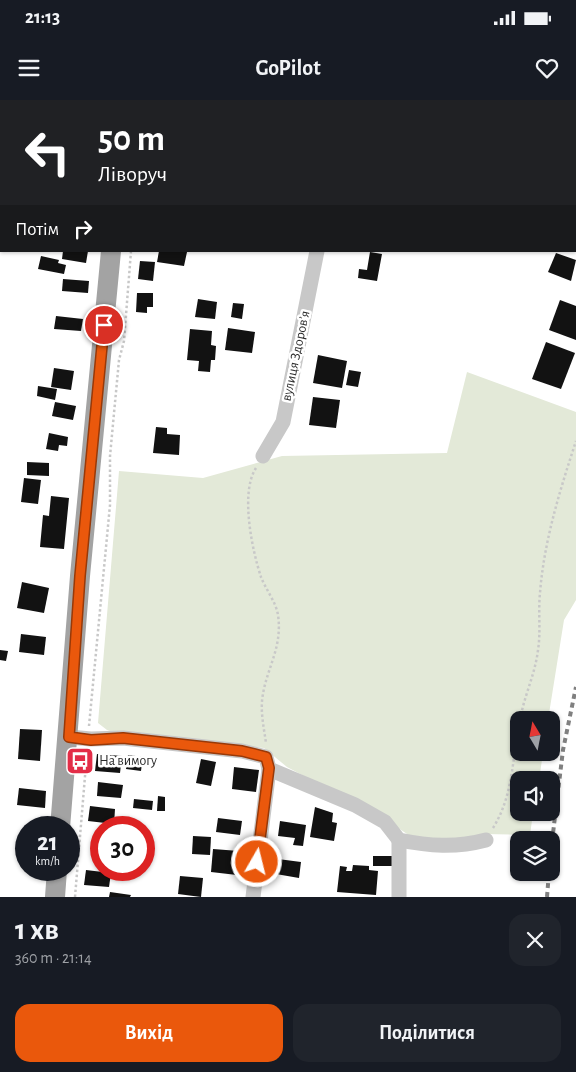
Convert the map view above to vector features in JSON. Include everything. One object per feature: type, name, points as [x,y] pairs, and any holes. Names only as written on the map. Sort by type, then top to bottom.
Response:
[{"type":"main road","points":[[62,816],[78,738],[80,576],[111,252]]},
{"type":"main road","points":[[55,897],[56,881]]},
{"type":"street","name":"вулиця Здоровʼя","points":[[264,456],[283,422],[316,252]]},
{"type":"street","points":[[78,738],[123,738],[242,751],[355,805],[385,822],[398,840],[398,897]]},
{"type":"street","points":[[253,897],[267,763]]},
{"type":"street","points":[[398,840],[437,846],[462,846],[486,840]]},
{"type":"path","points":[[75,897],[78,738],[110,505],[110,456],[119,360],[124,341],[131,252]]},
{"type":"path","points":[[521,711],[532,682],[539,648],[540,592],[548,540],[558,498],[576,441]]},
{"type":"path","points":[[264,456],[253,472],[249,489],[249,511],[254,548],[262,578],[278,613],[280,638],[262,700],[267,763]]},
{"type":"path","points":[[486,840],[501,815],[511,786],[514,761]]},
{"type":"green space","points":[[467,372],[576,412],[576,600],[564,620],[549,711],[510,711],[510,761],[542,761],[540,771],[510,771],[510,821],[532,821],[531,831],[510,831],[510,835],[485,834],[460,844],[410,836],[385,819],[287,767],[264,748],[117,733],[107,730],[98,723],[119,471],[203,478],[282,456],[447,453]]},
{"type":"building","points":[[63,252],[88,252],[86,263],[62,259]]},
{"type":"building","points":[[159,252],[187,252],[184,266],[157,262]]},
{"type":"building","points":[[370,252],[382,254],[377,281],[358,278],[359,269],[367,270]]},
{"type":"building","points":[[556,253],[576,260],[571,281],[548,272]]},
{"type":"building","points":[[41,256],[59,260],[58,263],[66,265],[64,274],[38,269]]},
{"type":"building","points":[[140,261],[155,262],[153,281],[138,279]]},
{"type":"building","points":[[63,279],[89,281],[88,293],[62,291]]},
{"type":"building","points":[[137,293],[153,293],[153,307],[147,307],[147,313],[136,312]]},
{"type":"building","points":[[198,299],[217,302],[215,319],[195,317]]},
{"type":"building","points":[[560,300],[576,306],[576,340],[549,330]]},
{"type":"building","points":[[233,303],[244,304],[242,319],[231,317]]},
{"type":"building","points":[[56,316],[83,319],[81,331],[54,329]]},
{"type":"building","points":[[228,328],[255,332],[252,353],[225,350]]},
{"type":"building","points":[[190,329],[212,331],[211,345],[216,346],[215,360],[211,360],[210,372],[198,371],[199,361],[187,360]]},
{"type":"building","points":[[546,342],[575,353],[561,389],[532,379]]},
{"type":"building","points":[[318,355],[347,361],[342,388],[313,383]]},
{"type":"building","points":[[54,368],[74,371],[71,390],[51,387]]},
{"type":"building","points":[[349,370],[361,372],[358,387],[346,385]]},
{"type":"building","points":[[38,386],[57,389],[55,400],[37,396]]},
{"type":"building","points":[[313,397],[340,400],[336,428],[309,425]]},
{"type":"building","points":[[55,402],[76,406],[73,420],[52,416]]},
{"type":"building","points":[[156,427],[167,428],[167,434],[180,435],[179,455],[153,453]]},
{"type":"building","points":[[49,433],[68,437],[67,446],[59,445],[58,451],[46,449]]},
{"type":"building","points":[[27,462],[49,463],[49,476],[27,475]]},
{"type":"building","points":[[24,478],[41,480],[38,504],[21,502]]},
{"type":"building","points":[[51,496],[69,498],[64,549],[40,547],[43,515],[49,516]]},
{"type":"building","points":[[22,582],[49,588],[44,613],[17,608]]},
{"type":"building","points":[[21,634],[46,637],[44,655],[19,652]]},
{"type":"building","points":[[0,650],[8,651],[6,661],[0,660]]},
{"type":"building","points":[[20,729],[42,730],[40,761],[18,759]]},
{"type":"building","points":[[97,754],[122,756],[120,773],[95,771]]},
{"type":"building","points":[[128,755],[143,757],[141,771],[126,769]]},
{"type":"building","points":[[201,759],[216,762],[211,786],[196,783]]},
{"type":"building","points":[[234,767],[259,770],[256,792],[232,789]]},
{"type":"building","points":[[98,782],[123,785],[121,798],[97,796]]},
{"type":"building","points":[[19,788],[46,791],[45,808],[17,805]]},
{"type":"building","points":[[158,796],[165,797],[165,811],[157,811]]},
{"type":"building","points":[[134,799],[153,801],[152,810],[133,808]]},
{"type":"building","points":[[90,806],[115,809],[115,816],[90,816],[90,821],[88,821]]},
{"type":"building","points":[[315,807],[333,813],[332,822],[337,823],[334,841],[310,837]]},
{"type":"building","points":[[218,818],[242,821],[240,835],[216,832]]},
{"type":"building","points":[[280,821],[306,825],[303,846],[293,845],[295,838],[278,836]]},
{"type":"building","points":[[193,836],[211,837],[210,855],[192,854]]},
{"type":"building","points":[[213,849],[239,851],[237,875],[211,872]]},
{"type":"building","points":[[373,856],[393,856],[393,866],[373,866]]},
{"type":"building","points":[[278,859],[301,862],[299,878],[276,874]]},
{"type":"building","points":[[353,865],[369,866],[369,870],[378,871],[376,895],[337,892],[340,866],[347,867],[346,871],[352,871]]},
{"type":"building","points":[[86,870],[90,870],[90,881],[110,881],[109,887],[84,885]]},
{"type":"building","points":[[180,876],[203,878],[201,897],[178,894]]},
{"type":"building","points":[[110,892],[131,895],[130,897],[109,897]]},
{"type":"railway","points":[[553,831],[563,750],[576,687]]},
{"type":"railway","points":[[547,897],[548,881]]},
{"type":"place","name":"На вимогу","points":[[80,761]]},
{"type":"route","points":[[104,325],[80,576],[69,737],[91,740],[123,738],[242,751],[266,757],[269,768],[257,862]]}]
